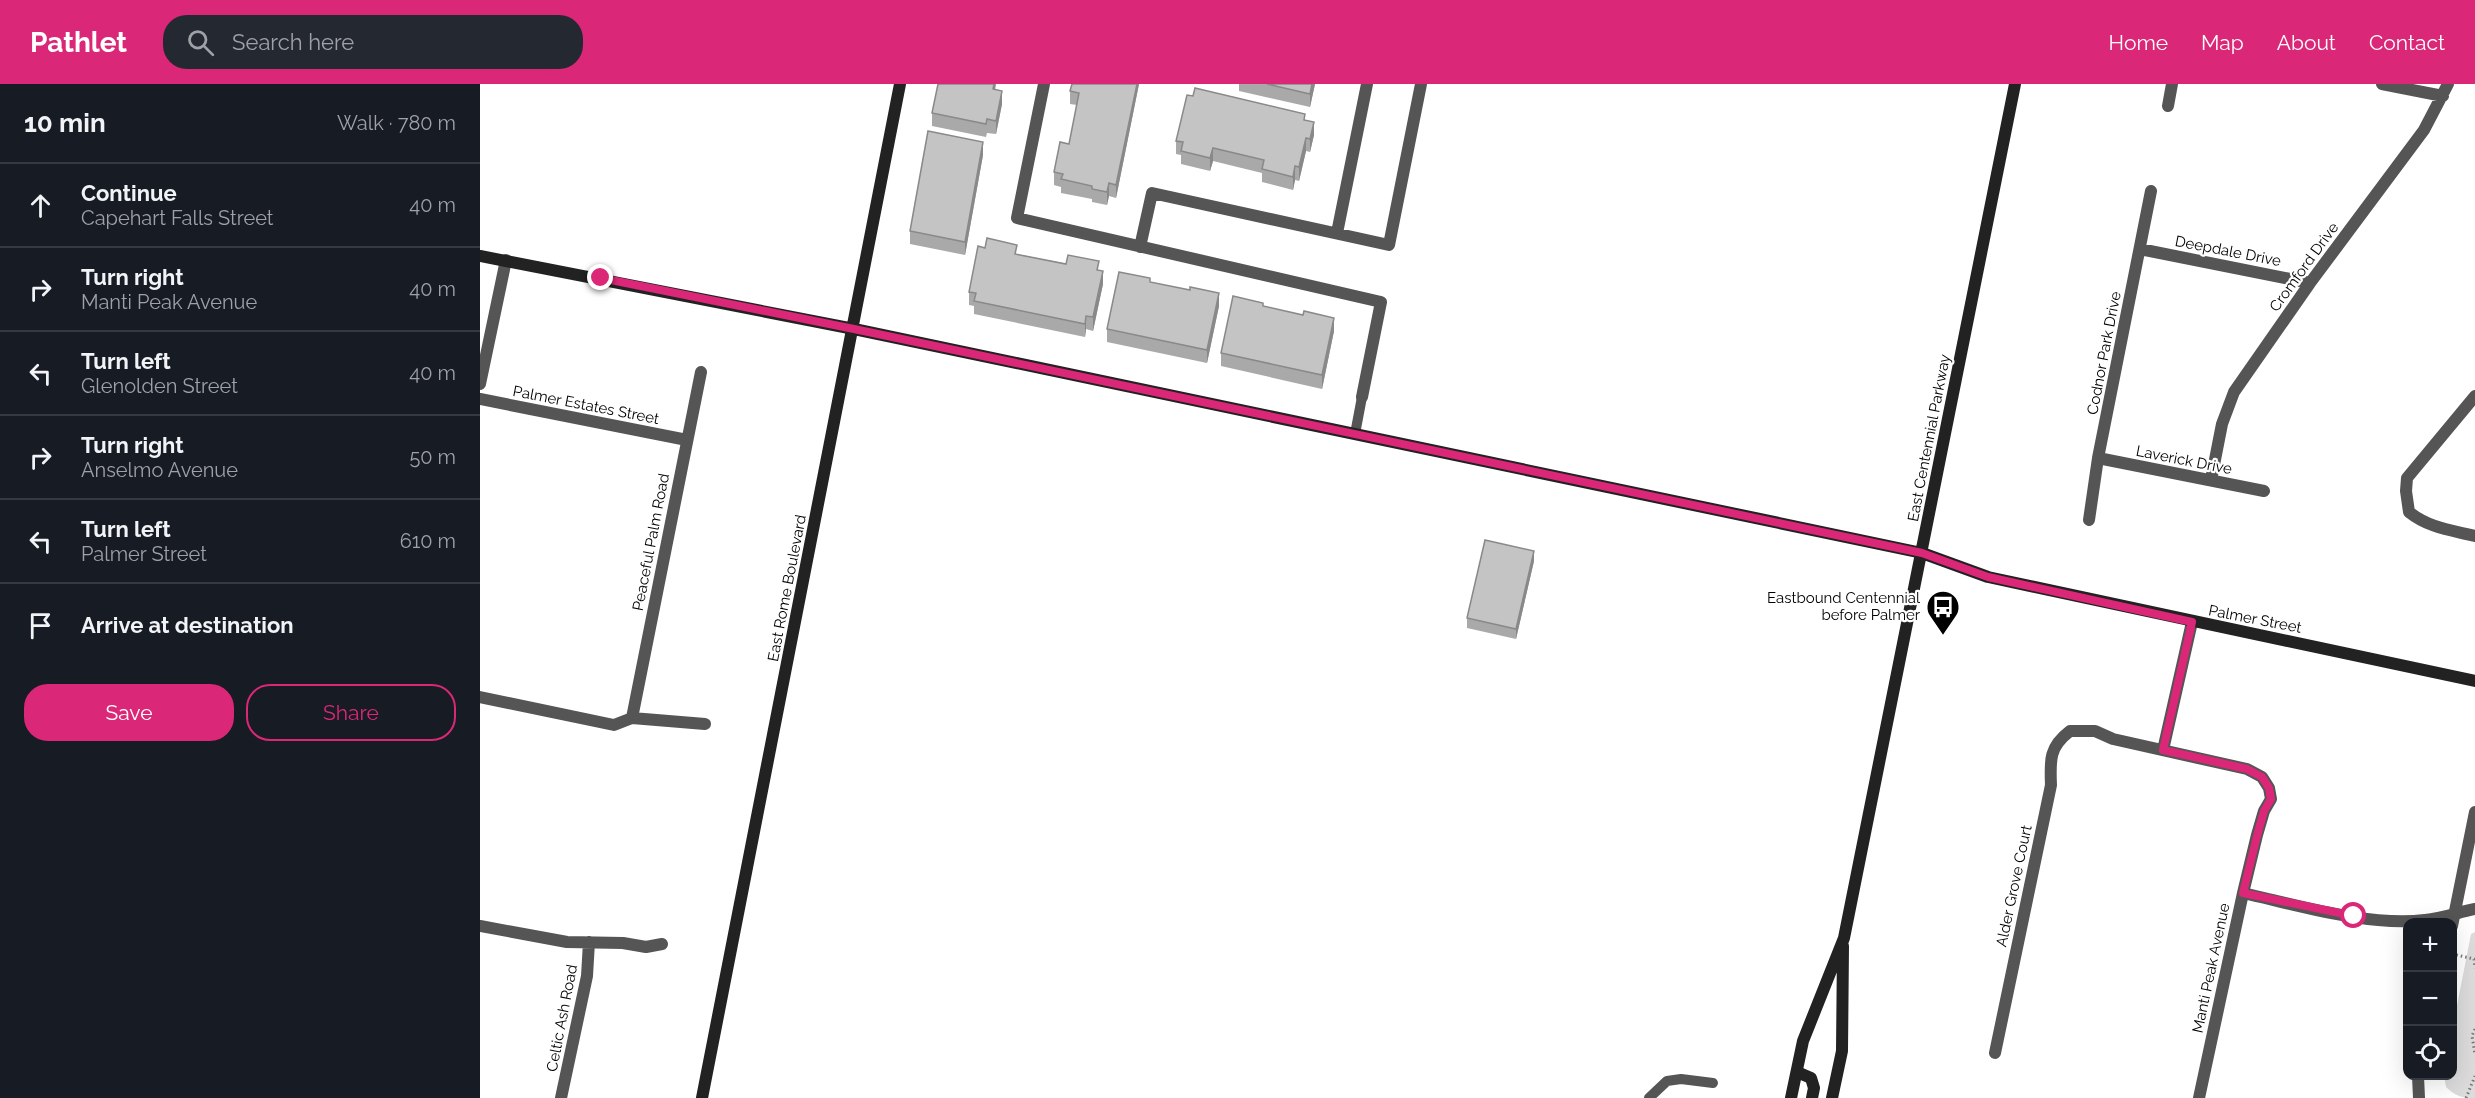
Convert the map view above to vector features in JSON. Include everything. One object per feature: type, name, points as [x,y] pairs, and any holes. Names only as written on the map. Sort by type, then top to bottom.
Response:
[{"type":"street","name":"East Rome Boulevard","points":[[702,1098],[854,329],[900,84]]},
{"type":"street","points":[[1044,84],[1017,218],[1381,302],[1362,397]]},
{"type":"street","points":[[1336,233],[1367,84]]},
{"type":"street","points":[[1140,247],[1152,193],[1389,244],[1421,84]]},
{"type":"street","name":"East Centennial Parkway","points":[[1791,1098],[1803,1041],[1844,938],[2015,84]]},
{"type":"street","points":[[2168,106],[2172,84]]},
{"type":"street","points":[[2382,84],[2443,96]]},
{"type":"street","name":"Cromford Drive","points":[[2211,480],[2222,424],[2234,392],[2310,283],[2424,130],[2448,84]]},
{"type":"street","name":"Codnor Park Drive","points":[[2088,520],[2098,458],[2151,191]]},
{"type":"street","name":"Deepdale Drive","points":[[2140,249],[2310,283]]},
{"type":"street","name":"Palmer Street","points":[[480,256],[854,329],[1922,553],[1988,577],[2475,681]]},
{"type":"street","points":[[480,384],[506,260]]},
{"type":"street","name":"Peaceful Palm Road","points":[[632,718],[700,372]]},
{"type":"street","points":[[2475,396],[2407,478],[2406,491],[2409,513],[2432,526],[2475,536]]},
{"type":"street","name":"Palmer Estates Street","points":[[480,399],[687,440]]},
{"type":"street","name":"Laverick Drive","points":[[2098,458],[2264,490]]},
{"type":"street","points":[[2163,750],[2192,622]]},
{"type":"street","points":[[480,697],[614,725],[632,718],[705,724]]},
{"type":"street","name":"Alder Grove Court","points":[[1995,1053],[2051,785],[2050,763],[2054,747],[2070,731],[2095,731],[2113,739],[2163,750]]},
{"type":"street","name":"Manti Peak Avenue","points":[[2163,750],[2247,769],[2262,777],[2269,788],[2271,799],[2264,811],[2243,893],[2199,1098]]},
{"type":"street","points":[[2454,918],[2475,812]]},
{"type":"street","points":[[2243,893],[2325,911],[2384,920],[2425,921],[2475,909]]},
{"type":"street","points":[[480,926],[567,942],[623,943],[646,947],[662,944]]},
{"type":"street","name":"East Centennial Parkway","points":[[1832,1098],[1842,1051],[1844,938]]},
{"type":"street","name":"Celtic Ash Road","points":[[561,1098],[586,975],[589,942]]},
{"type":"street","points":[[1797,1072],[1810,1078],[1814,1088],[1812,1098]]},
{"type":"street","points":[[2418,1080],[2419,1098]]},
{"type":"lane","points":[[1355,434],[1362,397]]},
{"type":"lane","points":[[1648,1098],[1667,1081],[1680,1078],[1713,1083]]},
{"type":"path","points":[[2457,955],[2474,959],[2475,968]]},
{"type":"path","points":[[2475,1029],[2472,1036],[2475,1054]]},
{"type":"path","points":[[2466,1098],[2475,1076]]},
{"type":"shaded area","points":[[2475,932],[2475,1098],[2452,1093],[2446,1087],[2445,1080],[2457,1080],[2457,1006],[2471,934]]},
{"type":"building","points":[[938,84],[994,84],[993,89],[1002,91],[996,121],[987,119],[986,124],[932,113]]},
{"type":"building","points":[[1072,84],[1137,84],[1116,185],[1109,183],[1107,192],[1061,179],[1063,174],[1054,172],[1060,142],[1069,144],[1079,93],[1070,91]]},
{"type":"building","points":[[1267,84],[1312,84],[1310,94]]},
{"type":"building","points":[[1195,88],[1305,114],[1304,120],[1314,122],[1310,139],[1306,138],[1299,167],[1295,166],[1293,177],[1262,169],[1264,160],[1213,148],[1210,158],[1181,151],[1183,142],[1176,141],[1187,95],[1193,96]]},
{"type":"building","points":[[928,131],[983,142],[965,242],[910,231]]},
{"type":"building","points":[[987,238],[1017,245],[1015,254],[1066,264],[1068,255],[1099,261],[1097,270],[1103,271],[1093,317],[1086,316],[1085,324],[974,301],[976,293],[969,292],[978,246],[985,248]]},
{"type":"building","points":[[1119,272],[1150,278],[1150,282],[1219,293],[1207,350],[1107,329]]},
{"type":"building","points":[[1233,296],[1303,315],[1304,311],[1334,318],[1322,375],[1221,353]]},
{"type":"building","points":[[1485,540],[1534,551],[1516,629],[1467,618]]},
{"type":"place","name":"Eastbound Centennial before Palmer","points":[[1943,636]]},
{"type":"route","points":[[601,278],[1922,553],[1988,577],[2192,622],[2163,750],[2247,769],[2262,777],[2269,788],[2271,799],[2264,811],[2243,893],[2354,916]]}]
